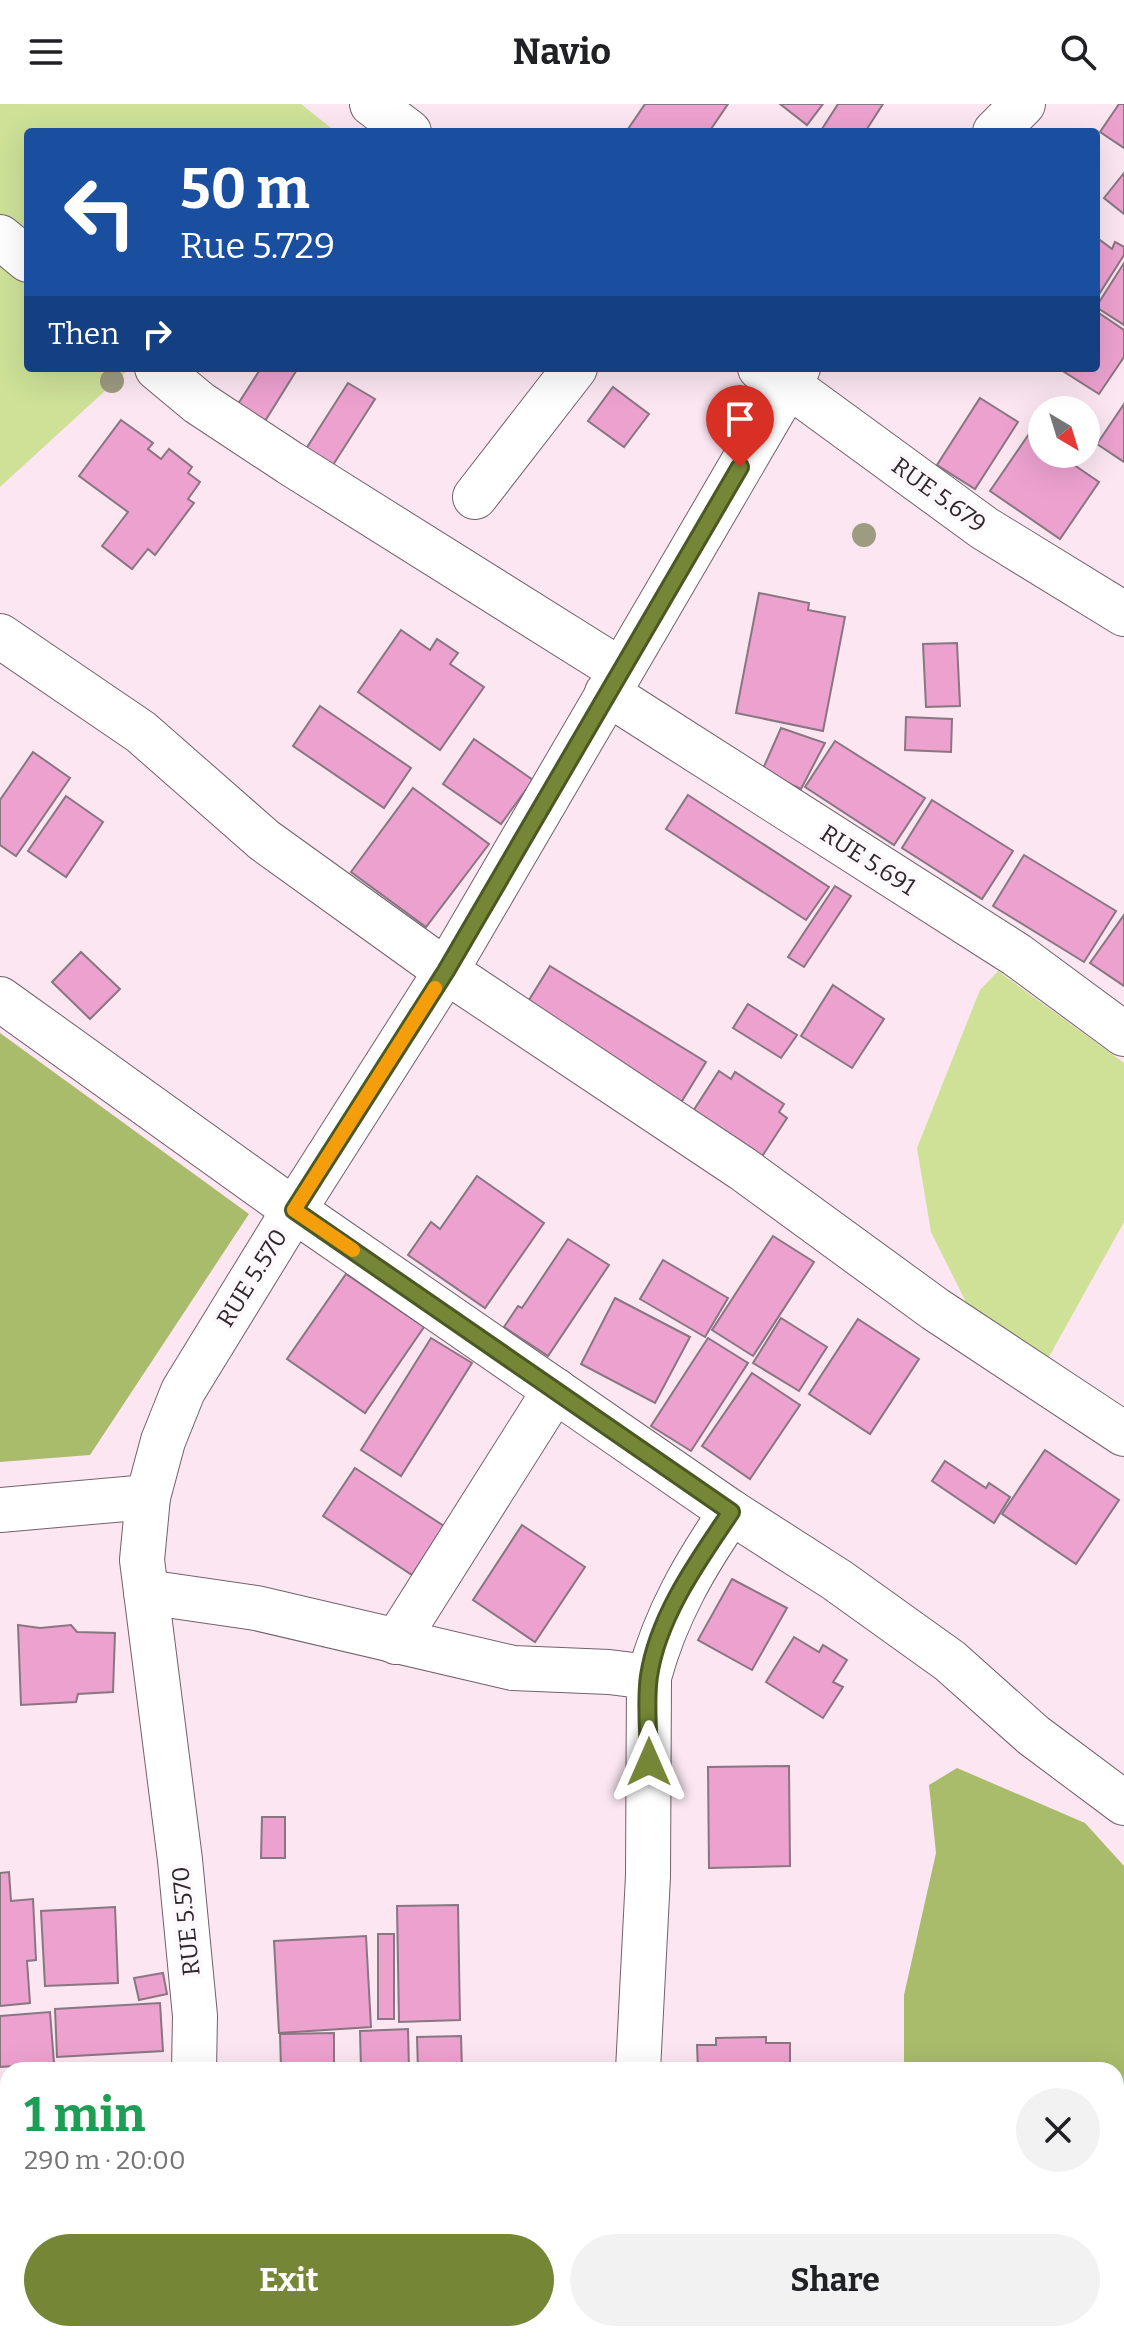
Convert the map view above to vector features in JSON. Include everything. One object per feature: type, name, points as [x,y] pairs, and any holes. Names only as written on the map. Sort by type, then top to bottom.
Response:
[{"type":"street","points":[[372,104],[404,128]]},
{"type":"street","points":[[999,128],[1023,104]]},
{"type":"street","points":[[0,237],[24,257]]},
{"type":"street","name":"RUE 5.691","points":[[162,372],[199,403],[1017,955],[1124,1034]]},
{"type":"street","points":[[475,497],[572,372]]},
{"type":"street","name":"RUE 5.570","points":[[194,2062],[195,2016],[182,1876],[142,1560],[148,1497],[163,1441],[183,1391],[446,971],[614,682],[782,373]]},
{"type":"street","name":"RUE 5.679","points":[[782,373],[984,528],[1124,614]]},
{"type":"street","points":[[0,636],[141,732],[264,840],[446,971],[743,1169],[935,1309],[1124,1434]]},
{"type":"street","points":[[0,999],[294,1210],[731,1512],[837,1580],[950,1661],[1033,1735],[1124,1803]]},
{"type":"street","points":[[396,1642],[555,1390]]},
{"type":"street","points":[[0,1510],[148,1497]]},
{"type":"street","points":[[638,2062],[648,1876],[649,1677],[660,1637],[678,1597],[731,1512]]},
{"type":"street","points":[[146,1592],[256,1608],[513,1668],[649,1677]]},
{"type":"green space","points":[[0,104],[301,104],[331,128],[24,128],[24,372],[126,372],[0,487]]},
{"type":"green space","points":[[998,971],[1124,1063],[1124,1222],[1045,1364],[972,1314],[931,1232],[917,1148],[980,990]]},
{"type":"green space","points":[[0,1033],[249,1214],[90,1455],[0,1462]]},
{"type":"green space","points":[[957,1768],[1085,1823],[1124,1866],[1124,2062],[904,2062],[904,1995],[936,1853],[929,1785]]},
{"type":"building","points":[[645,104],[728,104],[712,128],[629,128]]},
{"type":"building","points":[[780,104],[823,104],[807,125]]},
{"type":"building","points":[[838,104],[883,104],[868,128],[823,128]]},
{"type":"building","points":[[1119,104],[1124,104],[1124,148],[1100,132]]},
{"type":"building","points":[[1124,173],[1124,214],[1104,198]]},
{"type":"building","points":[[1100,240],[1112,249],[1115,242],[1124,247],[1124,255],[1100,293]]},
{"type":"building","points":[[1124,263],[1124,325],[1100,310],[1100,301]]},
{"type":"building","points":[[1100,314],[1124,330],[1124,357],[1099,394],[1064,372],[1100,372]]},
{"type":"building","points":[[258,372],[296,372],[265,421],[238,404]]},
{"type":"building","points":[[348,383],[375,399],[333,465],[306,449]]},
{"type":"building","points":[[613,387],[649,414],[624,447],[588,421]]},
{"type":"building","points":[[980,398],[1018,422],[975,489],[937,465]]},
{"type":"building","points":[[1124,404],[1124,462],[1100,446],[1100,440]]},
{"type":"building","points":[[121,420],[153,443],[148,449],[161,459],[169,449],[192,467],[188,473],[200,482],[188,499],[194,503],[155,555],[148,549],[132,569],[102,546],[128,512],[79,476]]},
{"type":"building","points":[[1028,435],[1028,468],[1078,468],[1099,482],[1060,539],[990,491]]},
{"type":"building","points":[[759,593],[809,603],[808,610],[845,617],[823,731],[736,713]]},
{"type":"building","points":[[401,630],[430,650],[437,639],[458,653],[450,664],[484,687],[440,750],[358,692]]},
{"type":"building","points":[[957,643],[960,706],[926,707],[923,644]]},
{"type":"building","points":[[320,706],[411,768],[384,808],[293,746]]},
{"type":"building","points":[[906,717],[952,719],[951,752],[905,750]]},
{"type":"building","points":[[781,728],[825,743],[801,789],[762,771]]},
{"type":"building","points":[[474,739],[533,780],[501,824],[443,784]]},
{"type":"building","points":[[835,741],[925,798],[894,845],[805,787]]},
{"type":"building","points":[[33,752],[70,778],[16,856],[0,845],[0,800]]},
{"type":"building","points":[[413,788],[489,844],[426,927],[351,872]]},
{"type":"building","points":[[688,795],[829,887],[806,920],[666,829]]},
{"type":"building","points":[[66,796],[103,822],[66,877],[28,851]]},
{"type":"building","points":[[932,800],[1013,851],[982,899],[902,848]]},
{"type":"building","points":[[1024,855],[1116,911],[1084,962],[993,906]]},
{"type":"building","points":[[835,886],[851,896],[804,967],[788,957]]},
{"type":"building","points":[[1124,915],[1124,986],[1090,963]]},
{"type":"building","points":[[81,952],[120,989],[90,1019],[52,982]]},
{"type":"building","points":[[550,966],[706,1062],[677,1109],[521,1013]]},
{"type":"building","points":[[833,985],[884,1019],[852,1068],[801,1036]]},
{"type":"building","points":[[748,1004],[797,1035],[781,1058],[733,1028]]},
{"type":"building","points":[[719,1071],[731,1079],[735,1072],[784,1104],[779,1112],[787,1118],[761,1158],[688,1119]]},
{"type":"building","points":[[477,1176],[544,1223],[485,1308],[408,1255],[431,1222],[440,1229]]},
{"type":"building","points":[[773,1236],[814,1262],[753,1356],[712,1330]]},
{"type":"building","points":[[568,1239],[609,1265],[548,1356],[504,1327],[518,1306],[522,1308]]},
{"type":"building","points":[[663,1260],[728,1298],[705,1337],[640,1299]]},
{"type":"building","points":[[346,1274],[424,1327],[365,1413],[287,1359]]},
{"type":"building","points":[[615,1298],[690,1337],[655,1403],[581,1364]]},
{"type":"building","points":[[781,1318],[827,1347],[799,1391],[753,1363]]},
{"type":"building","points":[[858,1319],[919,1359],[870,1434],[809,1394]]},
{"type":"building","points":[[431,1338],[472,1363],[401,1476],[361,1450]]},
{"type":"building","points":[[708,1338],[748,1363],[691,1451],[651,1426]]},
{"type":"building","points":[[752,1373],[800,1405],[750,1479],[702,1446]]},
{"type":"building","points":[[1045,1450],[1119,1500],[1076,1564],[1002,1514]]},
{"type":"building","points":[[945,1461],[986,1488],[989,1483],[1010,1497],[994,1523],[932,1481]]},
{"type":"building","points":[[355,1468],[444,1526],[412,1575],[323,1516]]},
{"type":"building","points":[[522,1525],[585,1567],[535,1642],[473,1600]]},
{"type":"building","points":[[732,1579],[787,1608],[752,1670],[698,1640]]},
{"type":"building","points":[[18,1625],[40,1628],[71,1625],[77,1632],[115,1633],[113,1692],[78,1694],[76,1702],[21,1705]]},
{"type":"building","points":[[794,1637],[819,1652],[823,1645],[847,1660],[833,1682],[843,1687],[823,1718],[766,1682]]},
{"type":"building","points":[[789,1766],[790,1866],[709,1868],[708,1767]]},
{"type":"building","points":[[262,1817],[285,1817],[285,1858],[261,1858]]},
{"type":"building","points":[[9,1872],[11,1901],[33,1899],[36,1960],[27,1961],[30,2003],[0,2006],[0,1873]]},
{"type":"building","points":[[458,1905],[460,2020],[399,2022],[397,1906]]},
{"type":"building","points":[[115,1907],[118,1983],[45,1986],[41,1911]]},
{"type":"building","points":[[378,1934],[394,1934],[394,2019],[378,2019]]},
{"type":"building","points":[[366,1936],[371,2027],[279,2033],[274,1941]]},
{"type":"building","points":[[163,1973],[167,1994],[139,2000],[134,1978]]},
{"type":"building","points":[[160,2003],[163,2051],[57,2057],[55,2009]]},
{"type":"building","points":[[50,2012],[54,2062],[0,2062],[0,2016]]},
{"type":"building","points":[[408,2029],[409,2062],[361,2062],[360,2031]]},
{"type":"building","points":[[334,2033],[334,2062],[281,2062],[280,2034]]},
{"type":"building","points":[[461,2036],[462,2062],[418,2062],[417,2037]]},
{"type":"building","points":[[766,2037],[766,2043],[790,2043],[790,2062],[698,2062],[697,2045],[716,2045],[716,2038]]},
{"type":"slow traffic","points":[[353,1250],[294,1210],[435,988]]},
{"type":"route","points":[[649,1762],[649,1677],[660,1637],[678,1597],[731,1512],[294,1210],[446,971],[740,467]]}]
